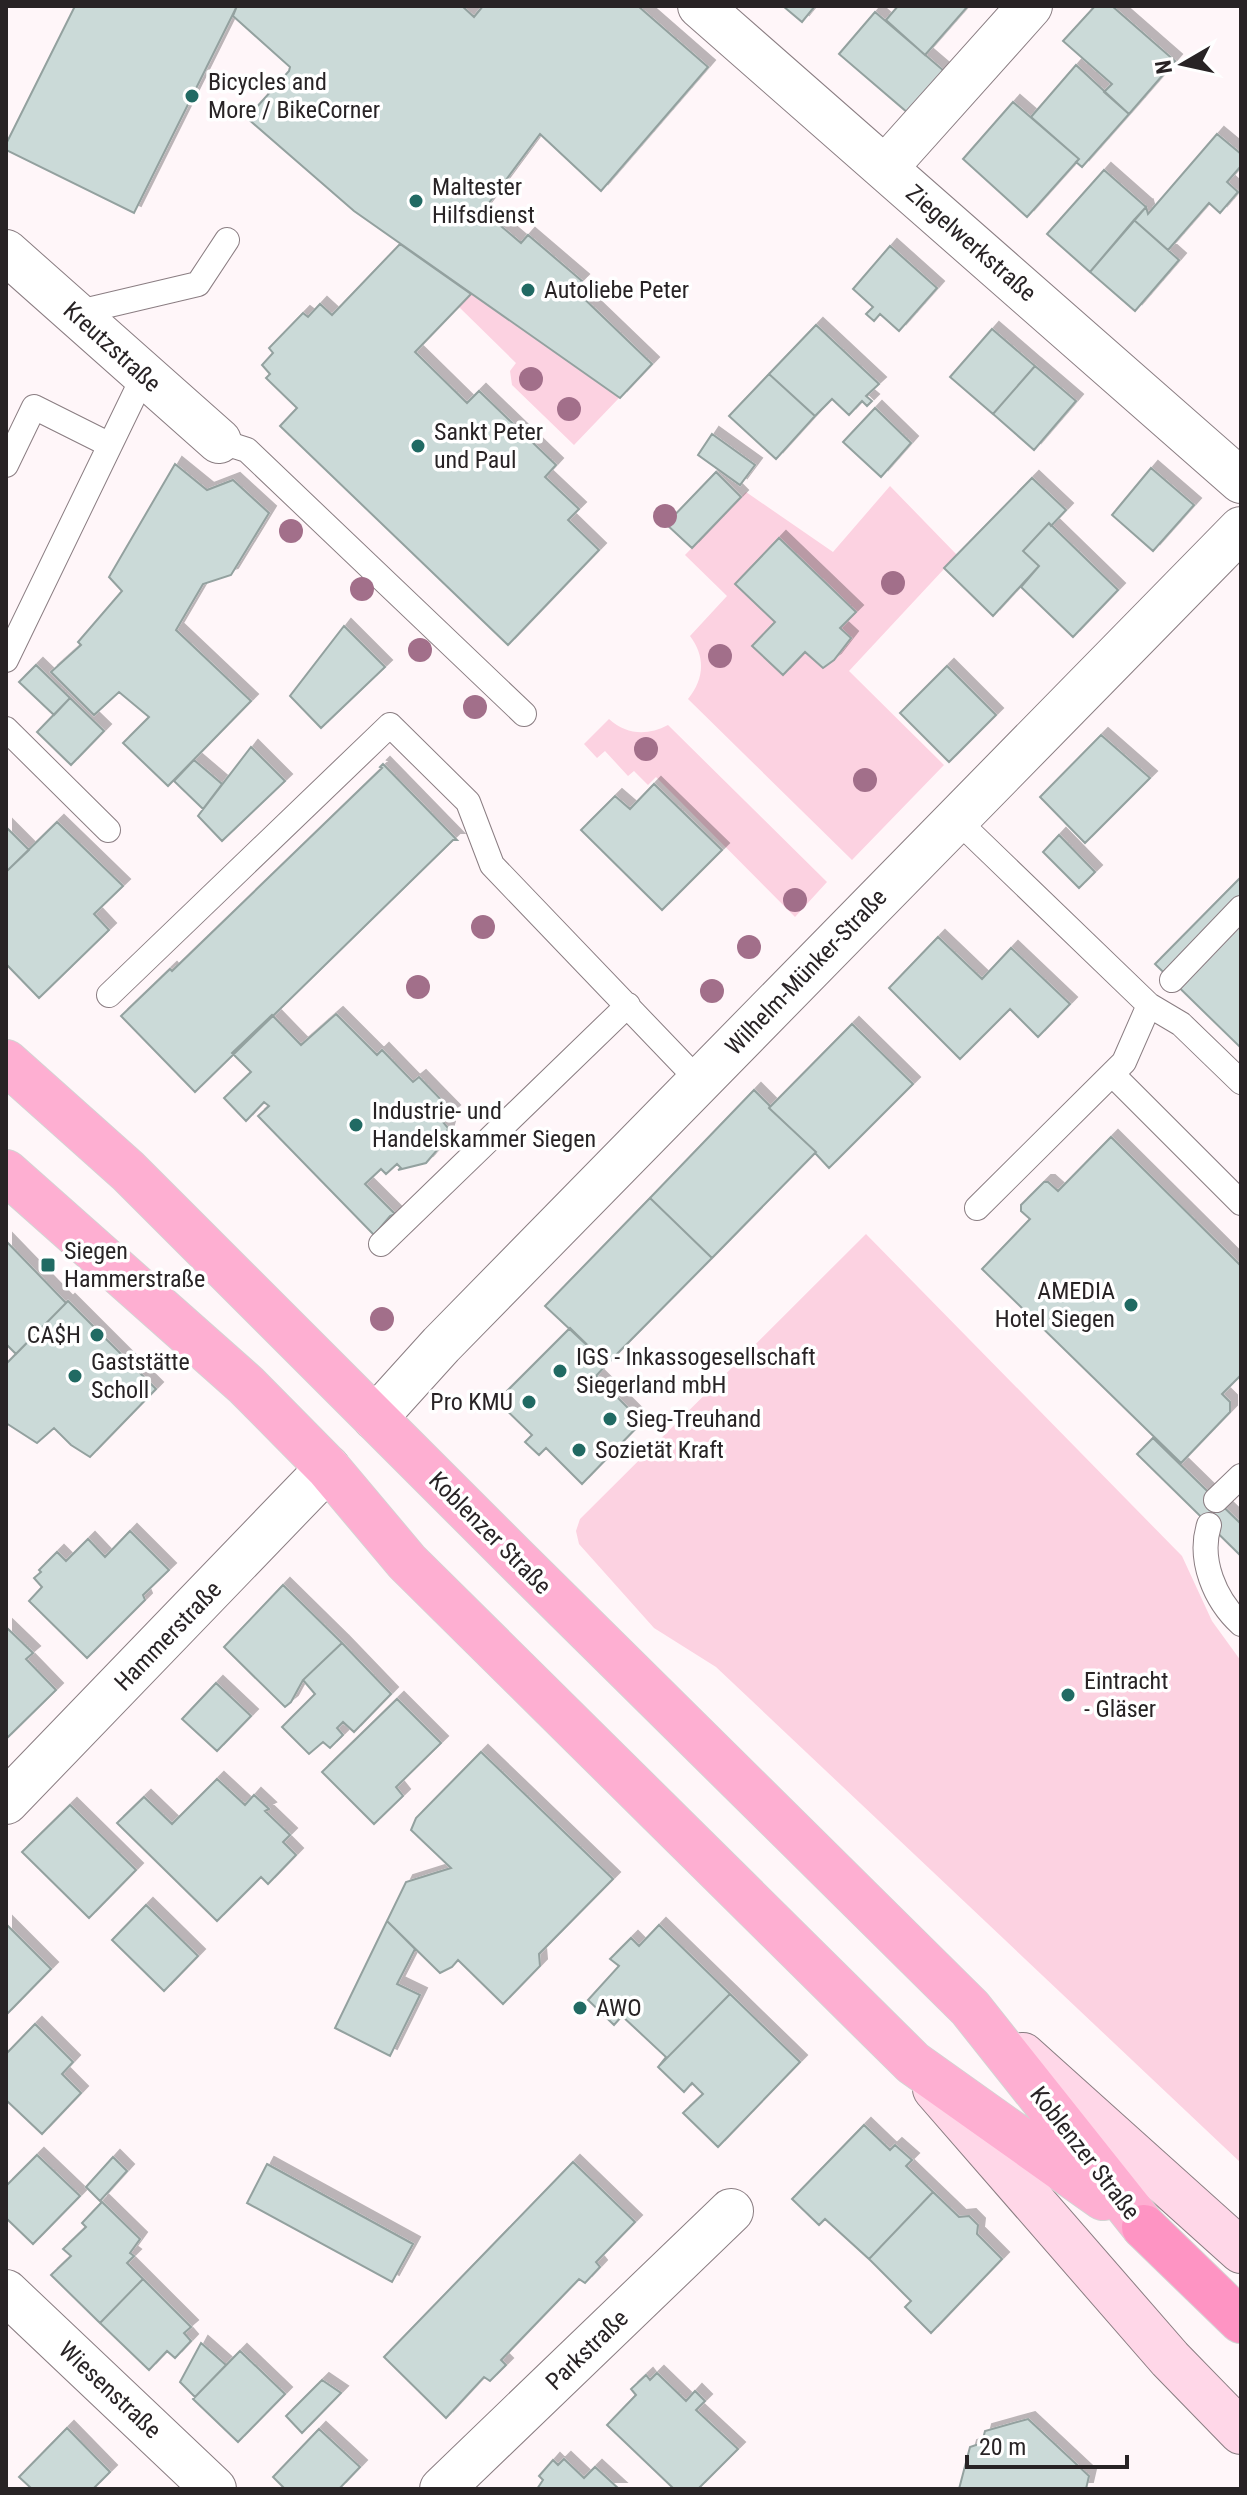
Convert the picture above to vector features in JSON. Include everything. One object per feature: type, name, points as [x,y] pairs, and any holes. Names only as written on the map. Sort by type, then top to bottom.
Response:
[{"type":"highway","points":[[1144,2227],[1241,2321]]},
{"type":"main road","name":"Koblenzer Straße","points":[[6,1062],[128,1171],[970,2008],[1241,2251]]},
{"type":"main road","name":"Koblenzer Straße","points":[[6,1172],[246,1385],[328,1468],[407,1562],[913,2063],[1170,2359],[1241,2432]]},
{"type":"main road","points":[[328,1468],[375,1418]]},
{"type":"main road","name":"Koblenzer Straße","points":[[970,2008],[1144,2227]]},
{"type":"main road","name":"Koblenzer Straße","points":[[913,2063],[1144,2227]]},
{"type":"street","name":"Ziegelwerkstraße","points":[[700,6],[1241,481]]},
{"type":"street","points":[[885,168],[1030,6]]},
{"type":"street","name":"Kreutzstraße","points":[[6,252],[219,441]]},
{"type":"street","name":"Wilhelm-Münker-Straße","points":[[375,1418],[441,1345],[1241,529]]},
{"type":"street","name":"Hammerstraße","points":[[6,1802],[328,1468]]},
{"type":"street","name":"Parkstraße","points":[[442,2489],[731,2211]]},
{"type":"street","name":"Wiesenstraße","points":[[6,2292],[214,2489]]},
{"type":"lane","points":[[75,313],[198,284],[227,240]]},
{"type":"lane","points":[[6,660],[144,375]]},
{"type":"lane","points":[[6,465],[34,407],[110,445]]},
{"type":"lane","points":[[219,441],[247,450],[524,714]]},
{"type":"lane","points":[[109,995],[390,725],[468,802],[492,865],[699,1081]]},
{"type":"lane","points":[[6,729],[108,830]]},
{"type":"lane","points":[[956,819],[1149,1005],[1181,1024],[1241,1082]]},
{"type":"lane","points":[[1172,980],[1241,908]]},
{"type":"lane","points":[[381,1244],[628,1005]]},
{"type":"lane","points":[[977,1208],[1124,1062],[1149,1005]]},
{"type":"lane","points":[[1112,1074],[1241,1203]]},
{"type":"lane","points":[[1216,1500],[1241,1476]]},
{"type":"lane","points":[[1209,1525],[1205,1539],[1210,1579],[1231,1615],[1241,1624]]},
{"type":"shaded area","points":[[471,294],[619,398],[574,445],[512,385],[510,371],[516,363],[459,307]]},
{"type":"shaded area","points":[[890,486],[957,555],[849,671],[944,765],[852,860],[688,699],[697,684],[701,668],[699,652],[690,636],[727,596],[685,555],[746,492],[833,552]],"holes":[[[735,584],[855,612],[840,628],[851,638],[834,660],[823,667],[805,652],[783,675],[752,646],[774,622]]]},
{"type":"shaded area","points":[[609,719],[637,732],[668,725],[827,882],[795,917],[656,777],[648,785],[634,771],[628,776],[605,751],[597,758],[584,744]]},
{"type":"shaded area","points":[[866,1234],[1182,1556],[1212,1621],[1241,1661],[1241,2163],[716,1667],[654,1628],[579,1544],[576,1531],[580,1519]]},
{"type":"building","points":[[75,6],[237,6],[134,213],[6,150],[6,144]]},
{"type":"building","name":"Maltester Hilfsdienst","points":[[237,6],[462,6],[474,17],[483,6],[638,6],[708,67],[601,191],[540,134],[483,211],[521,243],[528,235],[582,281],[574,289],[652,364],[620,398],[354,211],[247,118],[290,67],[233,16]]},
{"type":"building","points":[[783,6],[815,6],[802,22]]},
{"type":"building","points":[[898,6],[968,6],[925,55],[886,20]]},
{"type":"building","points":[[1095,6],[1112,6],[1175,61],[1129,114],[1104,92],[1112,84],[1063,41]]},
{"type":"building","points":[[875,12],[944,71],[908,113],[839,54]]},
{"type":"building","points":[[1076,65],[1129,114],[1082,167],[1076,162],[1079,159],[1031,117]]},
{"type":"building","points":[[1013,102],[1079,159],[1027,217],[963,159]]},
{"type":"building","points":[[1217,134],[1241,154],[1241,166],[1227,182],[1238,192],[1220,213],[1209,203],[1168,250],[1134,220],[1146,207],[1148,214]]},
{"type":"building","points":[[1104,170],[1146,207],[1090,272],[1047,234]]},
{"type":"building","points":[[1134,220],[1179,260],[1135,311],[1090,272]]},
{"type":"building","name":"Sankt Peter und Paul","points":[[400,244],[471,294],[415,352],[467,403],[479,391],[556,465],[545,477],[579,509],[568,520],[599,550],[508,645],[280,426],[297,408],[266,378],[270,374],[262,365],[273,353],[269,348],[303,313],[308,317],[320,304],[332,315]]},
{"type":"building","points":[[890,246],[937,288],[899,331],[880,314],[874,321],[866,314],[873,307],[853,289]]},
{"type":"building","points":[[816,325],[879,384],[866,396],[872,401],[867,406],[862,401],[849,415],[832,399],[815,416],[769,374]]},
{"type":"building","points":[[992,329],[1035,366],[993,414],[950,377]]},
{"type":"building","points":[[1035,366],[1076,401],[1034,450],[993,414]]},
{"type":"building","points":[[769,374],[815,416],[776,459],[729,416]]},
{"type":"building","points":[[875,408],[911,443],[881,477],[843,442]]},
{"type":"building","points":[[712,434],[755,465],[740,485],[698,455]]},
{"type":"building","points":[[175,464],[207,490],[233,480],[269,513],[231,575],[203,584],[176,630],[251,701],[168,786],[123,743],[149,717],[119,692],[94,715],[51,672],[81,645],[78,642],[122,591],[109,577]]},
{"type":"building","points":[[1151,468],[1194,505],[1153,551],[1112,515]]},
{"type":"building","points":[[716,472],[741,497],[692,548],[666,524]]},
{"type":"building","points":[[1032,478],[1066,510],[1023,551],[1039,566],[993,616],[944,568]]},
{"type":"building","points":[[1049,523],[1118,590],[1073,637],[1021,587],[1039,566],[1023,551]]},
{"type":"building","points":[[779,538],[856,612],[840,628],[851,638],[834,660],[823,668],[805,652],[783,675],[752,646],[775,622],[735,584]]},
{"type":"building","points":[[344,626],[385,667],[321,728],[290,696]]},
{"type":"building","points":[[36,665],[70,698],[54,715],[19,682]]},
{"type":"building","points":[[947,666],[996,715],[949,762],[900,713]]},
{"type":"building","points":[[70,698],[104,731],[71,765],[37,732]]},
{"type":"building","points":[[1101,735],[1150,778],[1085,843],[1040,797]]},
{"type":"building","points":[[251,747],[285,781],[222,841],[198,816]]},
{"type":"building","points":[[194,760],[222,784],[203,809],[174,781]]},
{"type":"building","points":[[383,764],[457,840],[453,840],[195,1092],[121,1016],[170,969],[172,971]]},
{"type":"building","points":[[654,784],[722,850],[662,910],[581,830],[615,796],[630,809]]},
{"type":"building","points":[[57,822],[123,886],[94,914],[109,930],[39,998],[6,964],[6,872]]},
{"type":"building","points":[[6,827],[29,850],[6,872]]},
{"type":"building","points":[[1059,835],[1095,872],[1079,888],[1043,852]]},
{"type":"building","points":[[1241,877],[1241,1048],[1155,964]]},
{"type":"building","points":[[938,937],[982,979],[1011,948],[1070,1004],[1038,1037],[1010,1009],[960,1059],[889,988]]},
{"type":"building","name":"Industrie- und Handelskammer Siegen","points":[[336,1014],[377,1055],[382,1050],[413,1082],[419,1077],[453,1112],[442,1121],[448,1128],[444,1142],[426,1163],[398,1170],[401,1168],[397,1164],[386,1174],[381,1169],[365,1184],[395,1214],[374,1235],[258,1116],[269,1106],[264,1102],[246,1121],[224,1098],[251,1072],[232,1053],[272,1015],[301,1045]]},
{"type":"building","points":[[852,1024],[913,1084],[829,1168],[769,1108]]},
{"type":"building","points":[[754,1090],[816,1152],[712,1258],[650,1198]]},
{"type":"building","name":"AMEDIA Hotel Siegen","points":[[1111,1137],[1241,1266],[1241,1375],[1222,1394],[1230,1402],[1230,1412],[1181,1463],[982,1269],[1030,1219],[1021,1211],[1021,1205],[1044,1182],[1058,1191]]},
{"type":"building","points":[[650,1198],[712,1258],[607,1364],[545,1306]]},
{"type":"building","points":[[6,1241],[66,1303],[16,1354],[6,1344]]},
{"type":"building","name":"Gaststätte Scholl","points":[[68,1301],[156,1389],[90,1457],[71,1445],[54,1428],[37,1443],[6,1423],[6,1364]]},
{"type":"building","points":[[570,1328],[607,1364],[596,1376],[642,1422],[582,1484],[546,1448],[539,1455],[525,1442],[532,1435],[497,1401]]},
{"type":"building","points":[[1153,1438],[1241,1524],[1241,1556],[1137,1454]]},
{"type":"building","points":[[130,1531],[169,1570],[143,1595],[145,1600],[87,1658],[29,1601],[42,1587],[34,1578],[57,1552],[66,1561],[88,1539],[105,1557]]},
{"type":"building","points":[[283,1585],[342,1643],[303,1680],[285,1707],[224,1647]]},
{"type":"building","points":[[6,1627],[33,1653],[26,1659],[56,1690],[6,1739]]},
{"type":"building","points":[[342,1643],[391,1694],[354,1732],[343,1722],[337,1728],[343,1735],[330,1748],[323,1742],[309,1754],[282,1727],[315,1694],[303,1680]]},
{"type":"building","points":[[216,1683],[251,1716],[217,1751],[182,1719]]},
{"type":"building","points":[[397,1699],[441,1743],[396,1787],[403,1796],[374,1824],[322,1772]]},
{"type":"building","points":[[481,1752],[613,1879],[539,1954],[540,1966],[503,2004],[458,1960],[440,1973],[387,1921],[406,1882],[451,1868],[411,1830],[416,1818]]},
{"type":"building","points":[[217,1779],[245,1805],[254,1795],[269,1809],[265,1811],[290,1835],[283,1842],[296,1855],[268,1884],[261,1877],[217,1921],[117,1823],[144,1797],[172,1824]]},
{"type":"building","points":[[70,1805],[136,1870],[89,1918],[22,1852]]},
{"type":"building","points":[[146,1905],[198,1956],[164,1991],[112,1940]]},
{"type":"building","points":[[387,1921],[415,1949],[397,1984],[420,1995],[390,2056],[335,2028]]},
{"type":"building","points":[[6,1924],[51,1969],[6,2015]]},
{"type":"building","points":[[659,1925],[730,1994],[658,2067],[666,2057],[622,2016],[614,2025],[588,2000],[619,1966],[610,1959],[631,1938],[639,1946]]},
{"type":"building","points":[[730,1994],[800,2062],[718,2147],[683,2113],[703,2094],[692,2083],[684,2092],[658,2067]]},
{"type":"building","points":[[35,2024],[73,2062],[62,2074],[81,2093],[42,2134],[6,2100],[6,2054]]},
{"type":"building","points":[[864,2125],[890,2150],[895,2145],[912,2160],[906,2166],[933,2192],[869,2259],[825,2219],[819,2225],[792,2199]]},
{"type":"building","points":[[37,2155],[80,2196],[33,2244],[6,2218],[6,2186]]},
{"type":"building","points":[[113,2157],[127,2171],[100,2201],[86,2187]]},
{"type":"building","points":[[573,2162],[635,2222],[596,2262],[600,2267],[585,2283],[579,2279],[501,2360],[506,2365],[490,2381],[484,2377],[446,2418],[384,2357]]},
{"type":"building","points":[[267,2164],[413,2244],[392,2282],[247,2203]]},
{"type":"building","points":[[933,2192],[959,2217],[969,2216],[978,2225],[977,2234],[1002,2259],[931,2333],[905,2307],[911,2301],[869,2259]]},
{"type":"building","points":[[102,2202],[140,2239],[130,2253],[134,2256],[127,2263],[143,2279],[100,2323],[51,2275],[71,2256],[63,2249],[86,2227],[82,2223]]},
{"type":"building","points":[[143,2279],[191,2327],[184,2333],[191,2341],[175,2358],[167,2351],[149,2370],[100,2323]]},
{"type":"building","points":[[201,2343],[226,2365],[195,2397],[180,2382]]},
{"type":"building","points":[[240,2351],[285,2394],[238,2442],[193,2399]]},
{"type":"building","points":[[657,2373],[686,2401],[695,2391],[705,2401],[696,2410],[738,2449],[698,2489],[674,2489],[607,2425],[636,2395],[631,2389],[646,2375],[650,2380]]},
{"type":"building","points":[[322,2380],[341,2393],[302,2433],[286,2416]]},
{"type":"building","points":[[1028,2419],[1089,2476],[1086,2489],[959,2489],[970,2447],[982,2443],[985,2431]]},
{"type":"building","points":[[67,2428],[110,2472],[93,2489],[32,2489],[19,2477]]},
{"type":"building","points":[[319,2429],[360,2467],[339,2489],[285,2489],[273,2477]]},
{"type":"building","points":[[564,2459],[584,2478],[595,2467],[619,2489],[537,2489],[543,2480],[539,2476],[553,2460],[558,2465]]},
{"type":"place","name":"Bicycles and More / BikeCorner","points":[[192,96]]},
{"type":"place","name":"Maltester Hilfsdienst","points":[[416,201]]},
{"type":"place","name":"Autoliebe Peter","points":[[528,290]]},
{"type":"place","name":"Sankt Peter und Paul","points":[[418,446]]},
{"type":"place","name":"Industrie- und Handelskammer Siegen","points":[[356,1125]]},
{"type":"place","name":"Siegen Hammerstraße","points":[[48,1265]]},
{"type":"place","name":"AMEDIA Hotel Siegen","points":[[1131,1305]]},
{"type":"place","name":"CA$H","points":[[97,1335]]},
{"type":"place","name":"IGS - Inkassogesellschaft Siegerland mbH","points":[[560,1371]]},
{"type":"place","name":"Gaststätte Scholl","points":[[75,1376]]},
{"type":"place","name":"Pro KMU","points":[[529,1402]]},
{"type":"place","name":"Sieg-Treuhand","points":[[610,1419]]},
{"type":"place","name":"Sozietät Kraft","points":[[579,1450]]},
{"type":"place","name":"Eintracht - Gläser","points":[[1068,1695]]},
{"type":"place","name":"AWO","points":[[580,2008]]}]
